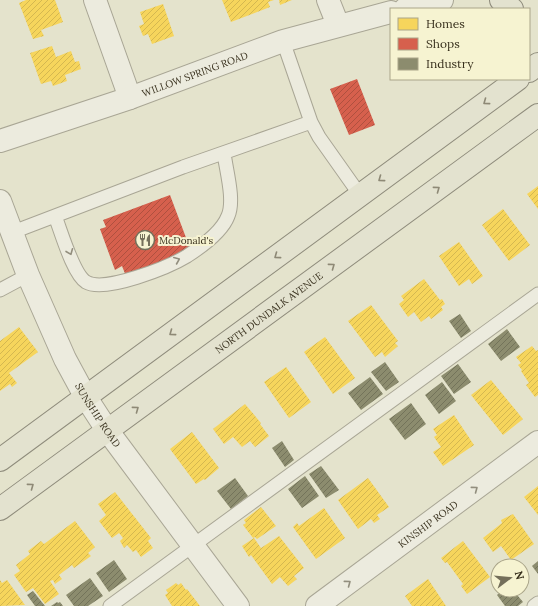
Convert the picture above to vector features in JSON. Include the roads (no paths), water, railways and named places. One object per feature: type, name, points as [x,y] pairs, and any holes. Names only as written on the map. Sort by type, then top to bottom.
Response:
[{"type":"main road","points":[[501,0],[511,8]]},
{"type":"main road","points":[[530,70],[538,64]]},
{"type":"main road","points":[[0,460],[517,80]]},
{"type":"main road","name":"NORTH DUNDALK AVENUE","points":[[0,509],[538,115]]},
{"type":"street","points":[[95,0],[130,98]]},
{"type":"street","points":[[328,0],[338,25]]},
{"type":"street","points":[[409,8],[442,0]]},
{"type":"street","name":"WILLOW SPRING ROAD","points":[[0,141],[130,98],[283,41],[390,12]]},
{"type":"street","name":"SUNSHIP ROAD","points":[[0,201],[28,275],[64,359],[85,396],[107,430],[191,546],[238,606]]},
{"type":"street","name":"KINSHIP ROAD","points":[[317,606],[538,442]]},
{"type":"lane","points":[[283,41],[312,122],[319,137],[360,195]]},
{"type":"lane","points":[[12,232],[312,122]]},
{"type":"lane","points":[[55,216],[78,273],[85,281],[92,284],[110,285],[134,279],[186,256],[217,231],[228,216],[231,200],[224,153]]},
{"type":"lane","points":[[0,290],[28,275]]},
{"type":"lane","points":[[110,606],[538,294]]},
{"type":"lane","points":[[534,606],[538,603]]},
{"type":"place","name":"McDonald's","points":[[145,240]]}]
